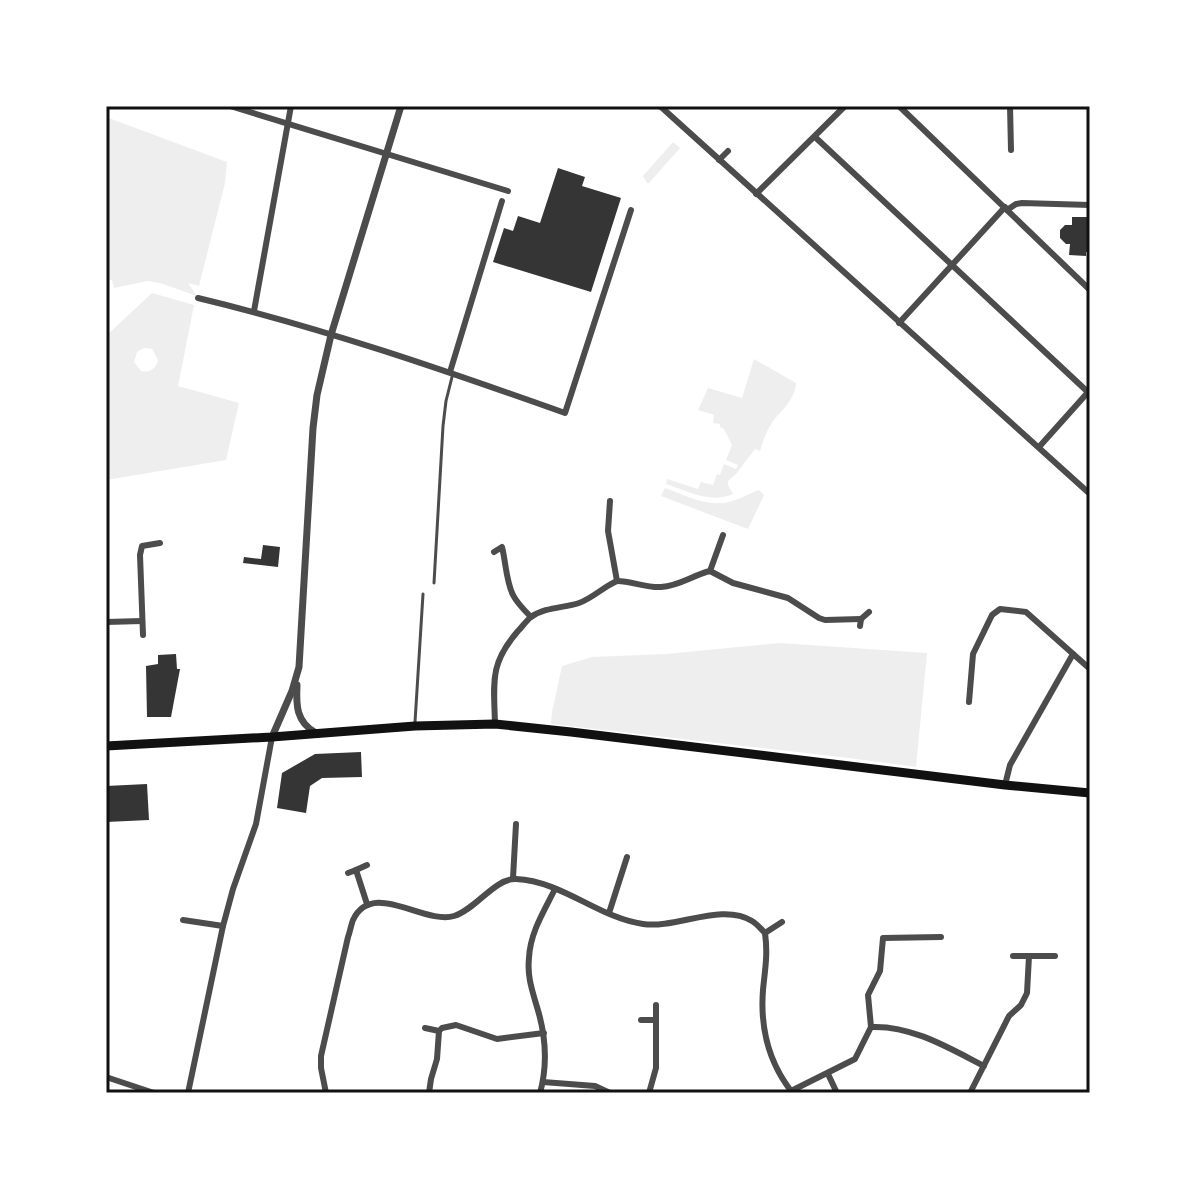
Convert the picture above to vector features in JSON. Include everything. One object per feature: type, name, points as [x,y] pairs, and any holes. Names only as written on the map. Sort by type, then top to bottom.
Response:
[{"type":"main road","points":[[106,746],[415,726],[495,724],[1090,793]]},
{"type":"street","points":[[230,106],[508,191]]},
{"type":"street","points":[[254,311],[291,106]]},
{"type":"street","points":[[318,734],[303,724],[297,710],[317,395],[331,335],[401,106]]},
{"type":"street","points":[[756,194],[845,106]]},
{"type":"street","points":[[899,106],[1090,290]]},
{"type":"street","points":[[1010,106],[1011,150]]},
{"type":"street","points":[[663,107],[1090,494]]},
{"type":"street","points":[[815,137],[1089,392],[1039,447]]},
{"type":"street","points":[[795,143],[802,149]]},
{"type":"street","points":[[719,160],[728,151]]},
{"type":"street","points":[[452,373],[502,201]]},
{"type":"street","points":[[899,323],[1006,209],[1022,203],[1090,205]]},
{"type":"street","points":[[198,298],[254,311],[331,335],[565,413],[631,210]]},
{"type":"street","points":[[610,501],[608,531],[617,581]]},
{"type":"street","points":[[710,571],[723,535]]},
{"type":"street","points":[[143,635],[140,555],[142,546],[160,543]]},
{"type":"street","points":[[494,552],[502,544],[509,585],[514,597],[531,617]]},
{"type":"street","points":[[495,724],[494,677],[506,645],[531,617],[589,599],[617,581],[645,587],[671,586],[710,571],[733,583],[788,598],[819,618],[860,622],[869,612]]},
{"type":"street","points":[[969,702],[973,654],[992,615],[1000,609],[1026,612],[1090,669]]},
{"type":"street","points":[[106,622],[142,621]]},
{"type":"street","points":[[1005,785],[1010,765],[1073,654]]},
{"type":"street","points":[[188,1093],[223,926],[256,824],[272,737],[299,667]]},
{"type":"street","points":[[513,878],[516,824]]},
{"type":"street","points":[[609,913],[627,857]]},
{"type":"street","points":[[348,873],[367,865]]},
{"type":"street","points":[[356,870],[367,904]]},
{"type":"street","points":[[326,1093],[321,1056],[353,919],[367,904],[382,902],[450,917],[513,878],[555,889],[625,920],[651,925],[706,915],[750,920],[765,933],[768,957],[763,992],[765,1038],[790,1092],[855,1059],[871,1027],[868,995],[880,971],[883,938],[941,937]]},
{"type":"street","points":[[540,1093],[546,1044],[530,985],[529,958],[533,936],[555,889]]},
{"type":"street","points":[[183,920],[223,926]]},
{"type":"street","points":[[765,933],[782,922]]},
{"type":"street","points":[[1013,956],[1055,956]]},
{"type":"street","points":[[970,1093],[1009,1016],[1021,1005],[1027,993],[1029,956]]},
{"type":"street","points":[[649,1093],[656,1068],[656,1005]]},
{"type":"street","points":[[641,1020],[656,1020]]},
{"type":"street","points":[[425,1028],[439,1031],[456,1025],[489,1037],[506,1039],[544,1033]]},
{"type":"street","points":[[871,1027],[911,1032],[984,1066]]},
{"type":"street","points":[[429,1093],[437,1059],[439,1031]]},
{"type":"street","points":[[828,1074],[837,1093]]},
{"type":"street","points":[[106,1077],[154,1093]]},
{"type":"street","points":[[543,1082],[595,1086],[610,1093]]},
{"type":"lane","points":[[434,583],[443,426],[452,373]]},
{"type":"lane","points":[[415,726],[423,594]]},
{"type":"shaded area","points":[[106,117],[227,162],[225,183],[199,286],[188,283],[197,296],[148,281],[114,288],[112,280],[106,281]]},
{"type":"shaded area","points":[[673,142],[680,148],[647,183],[643,176]]},
{"type":"shaded area","points":[[152,293],[194,305],[178,386],[239,403],[226,460],[106,480],[106,336]],"holes":[[[144,348],[152,349],[158,360],[156,366],[150,371],[141,371],[134,362],[137,352]]]},
{"type":"shaded area","points":[[754,359],[796,383],[788,404],[765,435],[760,451],[755,449],[728,481],[733,494],[708,497],[666,484],[667,479],[698,489],[701,482],[713,485],[724,464],[736,469],[738,465],[726,460],[732,445],[724,429],[720,424],[713,423],[714,415],[698,410],[708,388],[742,398]]},
{"type":"shaded area","points":[[665,488],[712,503],[732,501],[759,490],[764,495],[748,529],[661,496]]},
{"type":"shaded area","points":[[780,643],[927,653],[916,767],[551,724],[562,666],[592,657],[666,654]]},
{"type":"building","points":[[558,168],[585,177],[582,186],[621,198],[591,292],[493,262],[504,228],[513,231],[518,216],[540,223]]},
{"type":"building","points":[[1072,217],[1090,217],[1090,252],[1086,252],[1086,256],[1069,255],[1070,244],[1060,238],[1060,230],[1065,225],[1072,225]]},
{"type":"building","points":[[263,545],[280,547],[278,567],[243,563],[244,557],[261,559]]},
{"type":"building","points":[[176,654],[177,669],[180,669],[171,717],[147,717],[146,666],[158,664],[158,655]]},
{"type":"building","points":[[361,752],[362,777],[322,778],[310,786],[306,813],[277,808],[282,773],[315,754]]},
{"type":"building","points":[[147,784],[149,820],[106,822],[106,786]]}]
